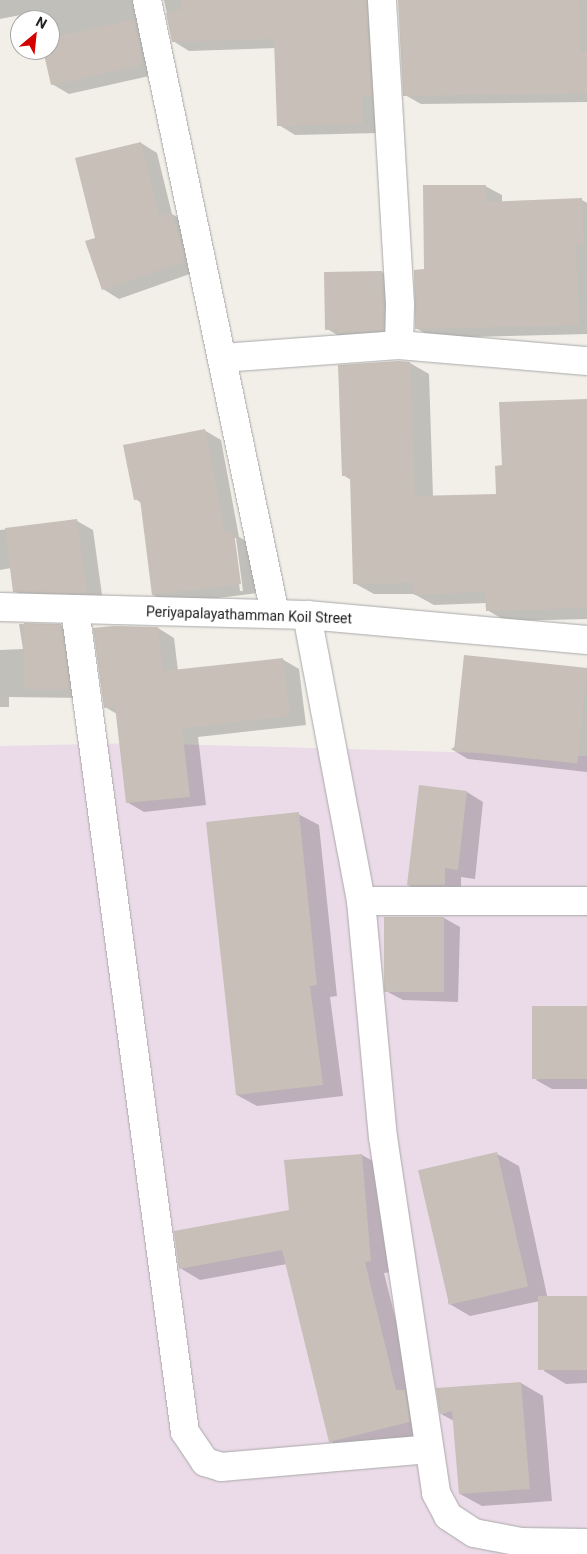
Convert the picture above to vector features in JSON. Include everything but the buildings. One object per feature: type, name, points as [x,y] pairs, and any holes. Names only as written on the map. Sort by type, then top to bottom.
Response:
[{"type":"street","points":[[147,0],[275,614]]},
{"type":"street","points":[[382,0],[400,304],[399,345]]},
{"type":"street","points":[[222,358],[399,345],[587,361]]},
{"type":"street","name":"Periyapalayathamman Koil Street","points":[[0,607],[307,615],[587,640]]},
{"type":"street","points":[[75,609],[186,1432],[205,1462],[221,1467],[429,1449]]},
{"type":"street","points":[[307,615],[361,901],[383,1137],[436,1493],[448,1516],[474,1533],[521,1542],[587,1543]]},
{"type":"street","points":[[361,901],[587,901]]},
{"type":"shaded area","points":[[138,743],[587,756],[587,1554],[0,1554],[0,746]]}]
